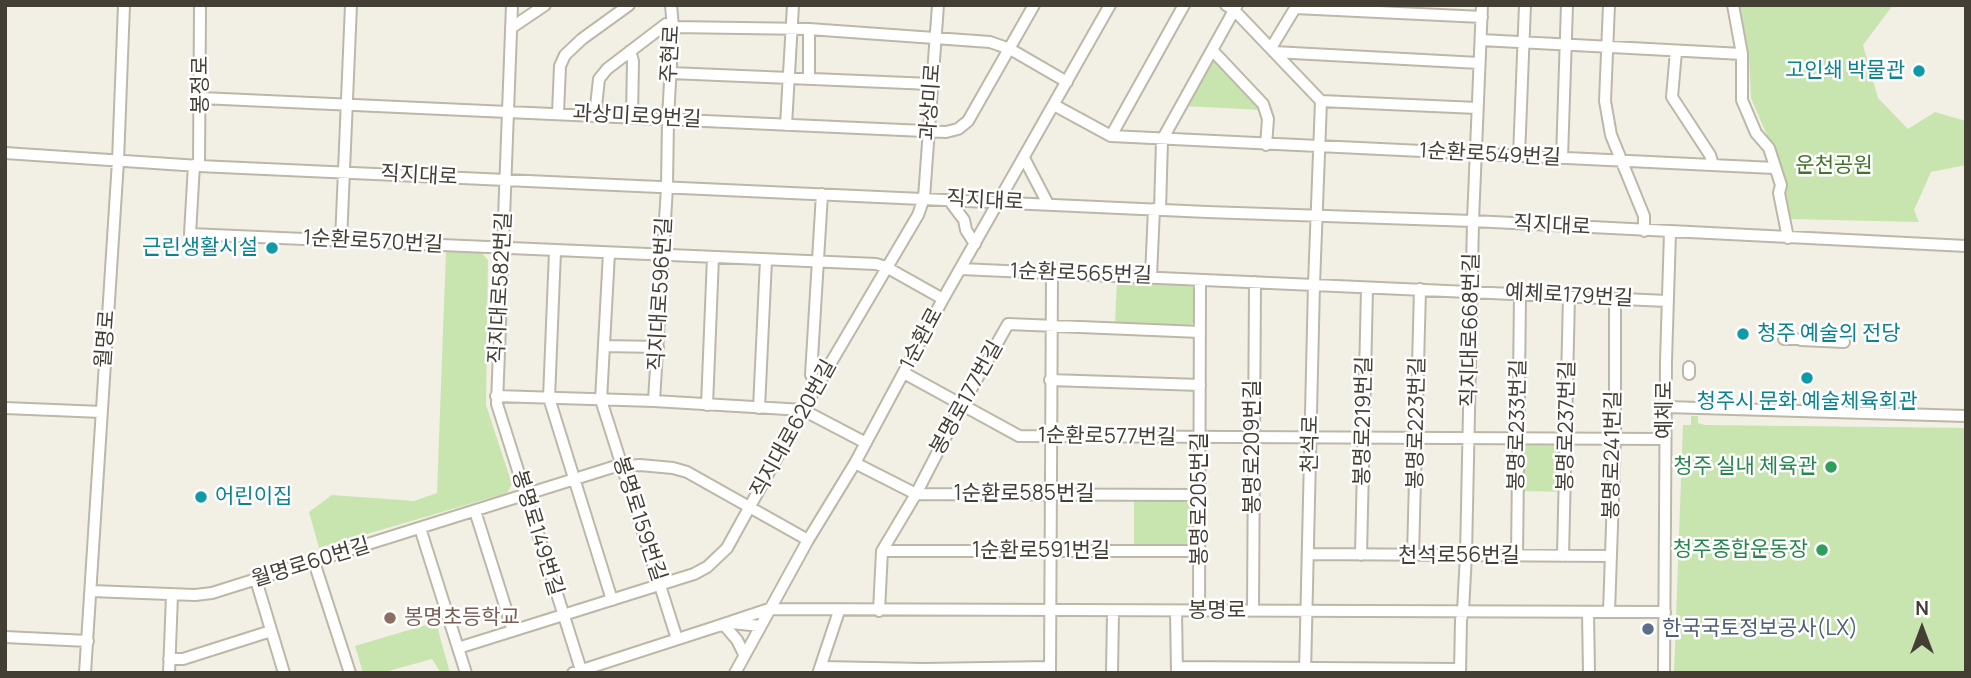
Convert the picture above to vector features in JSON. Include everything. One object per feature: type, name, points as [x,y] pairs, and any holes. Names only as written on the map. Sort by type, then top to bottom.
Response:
[{"type":"street","name":"월명로","points":[[85,673],[118,161],[124,5]]},
{"type":"street","name":"봉정로","points":[[190,234],[201,98],[200,5]]},
{"type":"street","points":[[341,241],[351,5]]},
{"type":"street","name":"직지대로582번길","points":[[496,396],[512,5]]},
{"type":"street","points":[[511,28],[545,5]]},
{"type":"street","points":[[558,113],[560,66],[565,55],[582,39],[629,5]]},
{"type":"street","name":"주현로","points":[[667,187],[673,27],[671,5]]},
{"type":"street","points":[[786,125],[793,5]]},
{"type":"street","name":"과상미로","points":[[924,198],[938,5]]},
{"type":"street","name":"과상미로9번길","points":[[201,98],[928,132],[958,129],[968,121],[1034,5]]},
{"type":"street","name":"1순환로","points":[[735,673],[1110,5]]},
{"type":"street","points":[[1111,136],[1184,5]]},
{"type":"street","name":"직지대로668번길","points":[[1460,671],[1466,555],[1473,221],[1482,5]]},
{"type":"street","points":[[1519,156],[1525,5]]},
{"type":"street","points":[[1562,158],[1567,5]]},
{"type":"street","points":[[1609,5],[1605,101],[1611,135],[1644,216],[1644,231]]},
{"type":"street","points":[[1733,5],[1742,54],[1742,100],[1756,133],[1769,148],[1781,185],[1779,193],[1788,238]]},
{"type":"street","points":[[1151,276],[1162,140],[1212,50],[1232,7],[1321,101],[1477,108]]},
{"type":"street","points":[[1272,50],[1296,7],[1482,18]]},
{"type":"street","points":[[595,115],[599,79],[607,69],[666,24],[673,27],[809,29],[990,42],[1010,49],[1067,82]]},
{"type":"street","points":[[809,29],[809,78]]},
{"type":"street","points":[[1481,40],[1742,54]]},
{"type":"street","points":[[1212,50],[1267,112],[1266,145]]},
{"type":"street","points":[[1272,50],[1479,63]]},
{"type":"street","points":[[630,51],[633,61],[632,117]]},
{"type":"street","points":[[1676,51],[1672,97],[1713,165]]},
{"type":"street","points":[[671,73],[931,84]]},
{"type":"street","name":"천석로","points":[[1306,670],[1314,284],[1321,101]]},
{"type":"street","name":"1순환로549번길","points":[[1054,105],[1111,136],[1774,168]]},
{"type":"street","name":"직지대로","points":[[5,153],[506,180],[1473,221],[1966,246]]},
{"type":"street","points":[[1024,158],[1048,204]]},
{"type":"street","name":"직지대로596번길","points":[[654,401],[667,187]]},
{"type":"street","points":[[818,385],[811,375],[822,194]]},
{"type":"street","name":"직지대로620번길","points":[[458,648],[661,586],[694,574],[717,559],[727,548],[751,507],[803,410],[918,215],[924,198]]},
{"type":"street","points":[[949,200],[964,220],[966,230],[975,244]]},
{"type":"street","name":"예체로","points":[[1664,673],[1665,439],[1670,232]]},
{"type":"street","name":"1순환로570번길","points":[[190,234],[876,264],[943,299]]},
{"type":"street","points":[[555,251],[549,398],[612,600]]},
{"type":"street","points":[[601,400],[610,253]]},
{"type":"street","points":[[707,405],[713,257]]},
{"type":"street","points":[[759,408],[766,260]]},
{"type":"street","name":"1순환로565번길","points":[[961,269],[1314,284]]},
{"type":"street","points":[[839,611],[820,670],[1050,670],[1052,273]]},
{"type":"street","name":"봉명로205번길","points":[[1199,611],[1200,281]]},
{"type":"street","name":"봉명로209번길","points":[[1253,611],[1255,282]]},
{"type":"street","name":"예체로179번길","points":[[1314,284],[1667,301]]},
{"type":"street","name":"봉명로219번길","points":[[1361,555],[1367,288]]},
{"type":"street","name":"봉명로223번길","points":[[1413,556],[1420,289]]},
{"type":"street","name":"봉명로233번길","points":[[1517,556],[1520,294]]},
{"type":"street","name":"봉명로237번길","points":[[1563,556],[1568,439],[1569,296]]},
{"type":"street","name":"봉명로241번길","points":[[1609,612],[1615,439],[1615,299]]},
{"type":"street","name":"봉명로177번길","points":[[879,611],[882,551],[1008,324],[1200,331]]},
{"type":"street","points":[[1783,339],[1844,342]]},
{"type":"street","points":[[604,346],[658,347]]},
{"type":"street","name":"1순환로577번길","points":[[904,373],[1019,436],[1665,439]]},
{"type":"street","points":[[1050,380],[1200,386]]},
{"type":"street","points":[[496,396],[654,401],[803,410],[866,443]]},
{"type":"street","name":"봉명로149번길","points":[[496,396],[579,672]]},
{"type":"street","name":"봉명로159번길","points":[[601,400],[677,639]]},
{"type":"street","points":[[1666,407],[1966,416]]},
{"type":"street","points":[[5,408],[102,412]]},
{"type":"street","name":"1순환로585번길","points":[[855,463],[916,494],[1200,495]]},
{"type":"street","name":"월명로60번길","points":[[91,591],[172,595],[212,593],[612,467],[640,465],[687,472],[808,540]]},
{"type":"street","points":[[475,511],[513,631]]},
{"type":"street","points":[[420,528],[466,673]]},
{"type":"street","name":"1순환로591번길","points":[[882,551],[1199,551]]},
{"type":"street","name":"천석로56번길","points":[[1308,554],[1611,556]]},
{"type":"street","points":[[314,562],[350,673]]},
{"type":"street","points":[[256,580],[284,673]]},
{"type":"street","points":[[169,673],[172,595]]},
{"type":"street","points":[[579,672],[769,609]]},
{"type":"street","name":"봉명로","points":[[769,609],[1665,612]]},
{"type":"street","points":[[1112,673],[1113,611]]},
{"type":"street","points":[[1176,611],[1177,670],[1460,671]]},
{"type":"street","points":[[1588,612],[1589,673]]},
{"type":"street","points":[[719,626],[732,623],[760,626]]},
{"type":"street","points":[[719,626],[737,640],[744,654]]},
{"type":"street","points":[[170,659],[183,659],[271,631]]},
{"type":"street","points":[[5,637],[88,641]]},
{"type":"green space","name":"운천공원","points":[[1740,5],[1893,5],[1863,45],[1878,98],[1908,129],[1935,112],[1966,121],[1966,165],[1931,172],[1914,210],[1919,222],[1790,219],[1771,145],[1751,98],[1749,57]]},
{"type":"green space","points":[[1211,55],[1263,110],[1184,106]]},
{"type":"green space","points":[[446,250],[481,252],[488,260],[486,405],[512,484],[507,493],[319,548],[309,512],[332,495],[414,501],[437,493]]},
{"type":"green space","points":[[1117,279],[1190,282],[1197,288],[1196,321],[1190,325],[1115,323]]},
{"type":"green space","name":"청주종합운동장","points":[[1691,416],[1698,416],[1698,423],[1705,425],[1966,428],[1966,673],[1674,673],[1683,425],[1691,425]]},
{"type":"green space","points":[[1525,443],[1560,444],[1564,447],[1562,492],[1521,491],[1521,447]]},
{"type":"green space","points":[[1134,498],[1191,498],[1197,502],[1197,542],[1190,548],[1134,547]]},
{"type":"green space","points":[[436,622],[450,673],[441,673],[432,659],[381,673],[363,673],[355,646]]},
{"type":"place","name":"고인쇄 박물관","points":[[1919,71]]},
{"type":"place","name":"근린생활시설","points":[[272,248]]},
{"type":"place","name":"청주 예술의 전당","points":[[1743,334]]},
{"type":"place","name":"청주시 문화 예술체육회관","points":[[1807,378]]},
{"type":"place","name":"청주 실내 체육관","points":[[1831,467]]},
{"type":"place","name":"어린이집","points":[[201,497]]},
{"type":"place","name":"청주종합운동장","points":[[1822,550]]},
{"type":"place","name":"봉명초등학교","points":[[390,618]]},
{"type":"place","name":"한국국토정보공사(LX)","points":[[1648,629]]}]
